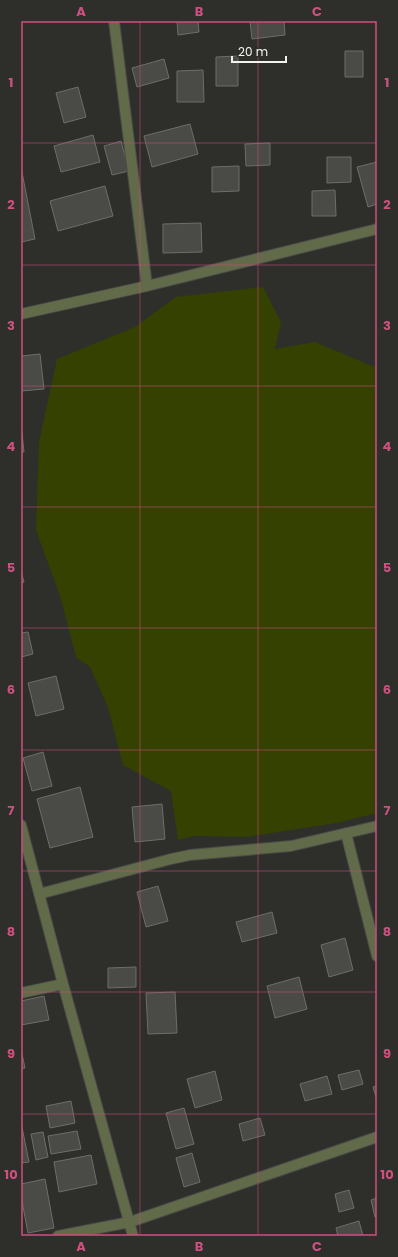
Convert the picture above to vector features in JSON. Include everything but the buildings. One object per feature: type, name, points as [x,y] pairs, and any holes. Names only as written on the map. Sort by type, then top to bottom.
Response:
[{"type":"street","points":[[114,21],[147,286]]},
{"type":"street","points":[[21,314],[147,286],[377,230]]},
{"type":"street","points":[[21,825],[63,984],[133,1236]]},
{"type":"street","points":[[39,894],[190,855],[291,846],[377,826]]},
{"type":"street","points":[[346,833],[377,956]]},
{"type":"street","points":[[21,993],[63,984]]},
{"type":"street","points":[[58,1236],[130,1222],[377,1137]]},
{"type":"green space","points":[[263,287],[281,322],[275,349],[315,342],[372,366],[377,366],[377,813],[336,823],[246,837],[194,836],[178,840],[171,791],[123,765],[108,707],[90,667],[76,657],[61,599],[36,530],[39,442],[57,359],[135,327],[176,297]]}]
